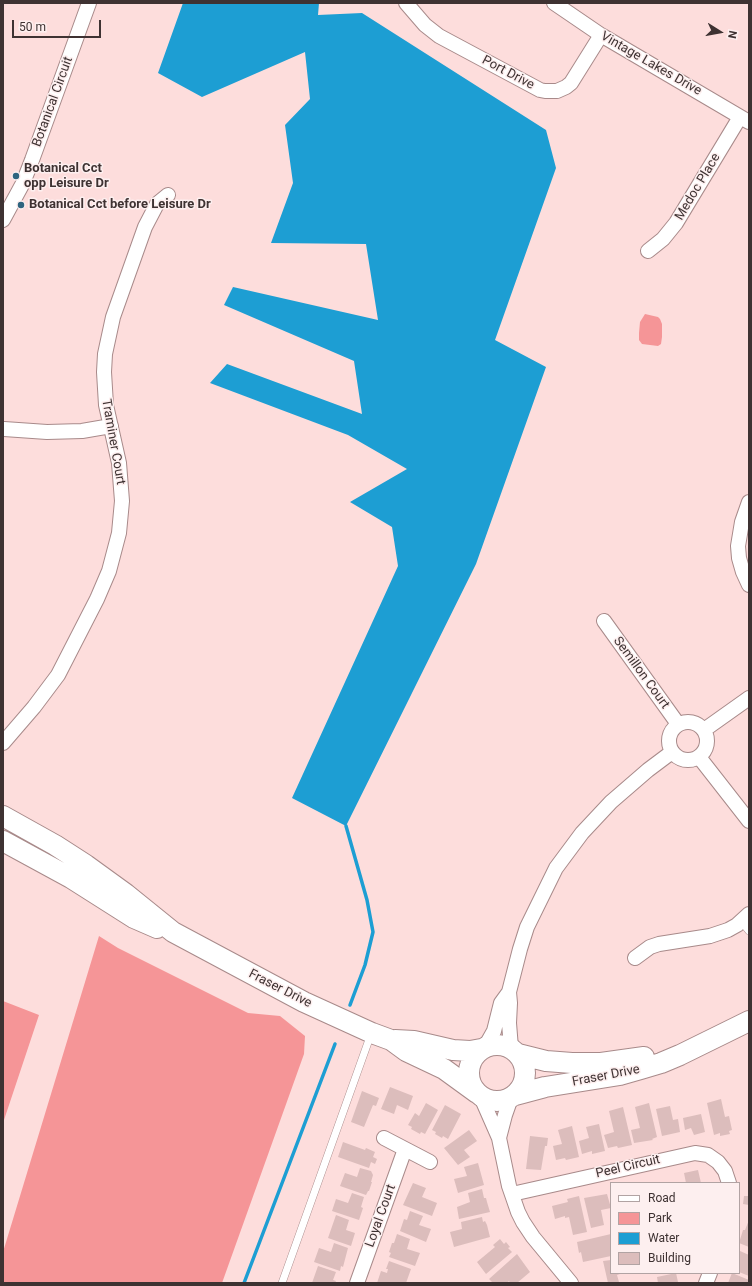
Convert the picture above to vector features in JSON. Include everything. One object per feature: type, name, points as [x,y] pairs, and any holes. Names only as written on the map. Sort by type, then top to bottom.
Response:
[{"type":"street","name":"Botanical Circuit","points":[[3,220],[23,183],[89,3]]},
{"type":"street","name":"Port Drive","points":[[406,3],[425,25],[438,36],[540,90],[551,92],[562,89],[571,83],[601,35]]},
{"type":"street","name":"Vintage Lakes Drive","points":[[554,3],[601,35],[744,119]]},
{"type":"street","name":"Medoc Place","points":[[648,250],[663,239],[676,223],[744,119]]},
{"type":"street","name":"Traminer Court","points":[[3,743],[34,708],[58,675],[97,599],[109,571],[119,533],[122,501],[119,463],[106,405],[104,372],[109,331],[117,305],[148,222],[157,204],[168,195]]},
{"type":"street","points":[[3,428],[47,432],[75,431],[111,426]]},
{"type":"street","points":[[749,502],[742,522],[738,546],[739,558],[749,585]]},
{"type":"street","name":"Semillon Court","points":[[604,622],[678,724]]},
{"type":"street","points":[[704,730],[749,698]]},
{"type":"street","points":[[692,722],[699,725],[704,730],[707,737],[707,744],[700,757],[692,760],[685,760],[678,758],[672,752],[669,745],[669,737],[672,730],[678,724],[692,722]]},
{"type":"street","points":[[499,1138],[506,1110],[513,1097],[522,1088],[526,1074],[524,1064],[515,1051],[508,1023],[510,1003],[509,992],[527,926],[543,891],[560,862],[582,833],[611,802],[648,770],[672,752]]},
{"type":"street","points":[[700,757],[749,821]]},
{"type":"street","name":"Fraser Drive","points":[[5,821],[55,845],[86,865],[126,894],[173,932],[304,1002],[390,1040],[406,1051],[444,1069],[479,1095]]},
{"type":"street","name":"Fraser Drive","points":[[3,841],[70,878],[134,918],[173,932]]},
{"type":"street","points":[[635,958],[655,945],[716,934],[746,922]]},
{"type":"street","points":[[509,992],[501,1003],[494,1031],[483,1048],[472,1060],[469,1070],[470,1082],[479,1095],[499,1138],[515,1207],[533,1237],[571,1283]]},
{"type":"street","name":"Fraser Drive","points":[[513,1097],[545,1087],[620,1075],[661,1063],[749,1021]]},
{"type":"street","name":"Fraser Drive","points":[[390,1040],[414,1040],[463,1051],[483,1048]]},
{"type":"street","points":[[483,1048],[499,1045],[515,1051]]},
{"type":"street","name":"Fraser Drive","points":[[515,1051],[535,1059],[557,1062],[601,1063],[637,1058],[675,1049],[693,1048]]},
{"type":"street","points":[[479,1095],[496,1102],[513,1097]]},
{"type":"street","points":[[384,1138],[430,1162]]},
{"type":"street","name":"Loyal Court","points":[[357,1283],[405,1149]]},
{"type":"street","name":"Peel Circuit","points":[[512,1194],[695,1153],[708,1155],[718,1162],[725,1171],[729,1182]]},
{"type":"lane","points":[[282,1283],[372,1032]]},
{"type":"green space","points":[[645,314],[658,317],[660,319],[662,324],[662,337],[661,344],[658,346],[642,344],[639,340],[640,322]]},
{"type":"green space","points":[[99,936],[118,948],[248,1013],[280,1016],[305,1036],[304,1054],[222,1283],[3,1283],[3,1252]]},
{"type":"green space","points":[[3,1001],[39,1015],[3,1123]]},
{"type":"water","points":[[183,3],[319,3],[318,15],[362,13],[546,130],[556,168],[495,340],[546,367],[476,564],[346,826],[292,798],[398,566],[392,527],[350,502],[407,469],[348,435],[210,383],[227,364],[362,414],[354,361],[224,305],[233,287],[378,320],[366,244],[271,243],[293,183],[285,125],[310,99],[305,52],[202,97],[158,73]]},
{"type":"building","points":[[390,1087],[413,1096],[408,1110],[397,1105],[394,1114],[381,1109]]},
{"type":"building","points":[[362,1091],[379,1098],[376,1106],[373,1105],[364,1127],[351,1122]]},
{"type":"building","points":[[721,1099],[725,1117],[729,1116],[732,1130],[729,1131],[730,1134],[720,1136],[720,1133],[714,1135],[707,1103]]},
{"type":"building","points":[[426,1103],[438,1110],[425,1134],[421,1132],[420,1134],[411,1129],[412,1127],[408,1125],[415,1113],[419,1116]]},
{"type":"building","points":[[649,1103],[657,1137],[652,1139],[653,1140],[634,1143],[631,1130],[640,1128],[635,1107]]},
{"type":"building","points":[[445,1105],[461,1114],[448,1139],[443,1136],[442,1138],[435,1134],[436,1132],[432,1130]]},
{"type":"building","points":[[670,1106],[673,1120],[678,1119],[680,1132],[662,1136],[656,1109]]},
{"type":"building","points":[[623,1107],[632,1145],[618,1148],[617,1146],[608,1148],[604,1135],[614,1132],[609,1111]]},
{"type":"building","points":[[701,1114],[705,1132],[694,1135],[691,1128],[685,1130],[683,1118]]},
{"type":"building","points":[[599,1124],[605,1151],[592,1154],[592,1151],[582,1154],[579,1141],[589,1138],[586,1127]]},
{"type":"building","points":[[572,1126],[579,1157],[566,1160],[565,1158],[556,1160],[553,1146],[562,1144],[558,1130]]},
{"type":"building","points":[[469,1130],[477,1141],[464,1150],[470,1157],[458,1165],[444,1148]]},
{"type":"building","points":[[530,1136],[548,1138],[547,1146],[545,1146],[541,1170],[526,1169]]},
{"type":"building","points":[[343,1142],[375,1152],[373,1157],[377,1159],[375,1164],[371,1162],[369,1168],[338,1157]]},
{"type":"building","points":[[478,1163],[484,1185],[458,1193],[454,1179],[467,1176],[464,1167]]},
{"type":"building","points":[[360,1168],[371,1171],[373,1175],[369,1191],[366,1195],[340,1186],[345,1173],[357,1177]]},
{"type":"building","points":[[698,1170],[701,1182],[686,1182],[684,1173]]},
{"type":"building","points":[[413,1183],[426,1188],[422,1197],[437,1203],[432,1216],[403,1205]]},
{"type":"building","points":[[482,1189],[490,1212],[459,1219],[457,1207],[470,1202],[468,1193]]},
{"type":"building","points":[[352,1193],[364,1197],[361,1207],[363,1208],[359,1220],[332,1211],[336,1199],[348,1203]]},
{"type":"building","points":[[607,1194],[610,1208],[601,1210],[604,1225],[591,1228],[584,1198]]},
{"type":"building","points":[[579,1196],[587,1232],[573,1235],[569,1217],[565,1218],[565,1216],[555,1219],[552,1206],[568,1202],[567,1199]]},
{"type":"building","points":[[744,1196],[749,1196],[749,1205],[743,1204]]},
{"type":"building","points":[[410,1211],[423,1216],[419,1225],[431,1229],[426,1242],[400,1231],[404,1219],[407,1220]]},
{"type":"building","points":[[336,1215],[349,1220],[346,1230],[355,1233],[351,1246],[328,1238]]},
{"type":"building","points":[[482,1217],[483,1222],[485,1221],[487,1225],[490,1237],[454,1247],[450,1232],[462,1229],[461,1222]]},
{"type":"building","points":[[749,1220],[749,1247],[740,1243],[743,1230],[745,1230]]},
{"type":"building","points":[[397,1234],[410,1239],[407,1249],[420,1253],[415,1266],[389,1257],[392,1243],[394,1243]]},
{"type":"building","points":[[610,1234],[610,1256],[583,1262],[581,1252],[579,1253],[577,1242]]},
{"type":"building","points":[[500,1239],[504,1244],[506,1242],[510,1247],[508,1248],[512,1252],[486,1274],[477,1262],[495,1247],[493,1245]]},
{"type":"building","points":[[334,1243],[348,1248],[343,1267],[341,1266],[340,1271],[314,1262],[319,1248],[331,1252]]},
{"type":"building","points":[[740,1251],[749,1255],[749,1276],[740,1272]]},
{"type":"building","points":[[517,1254],[530,1272],[517,1283],[510,1283],[509,1281],[507,1283],[493,1283],[489,1279]]},
{"type":"building","points":[[610,1260],[610,1274],[620,1274],[617,1275],[619,1282],[608,1283],[603,1261]]},
{"type":"building","points":[[389,1261],[411,1269],[406,1283],[377,1283],[381,1271],[387,1273],[388,1269],[386,1269]]},
{"type":"building","points":[[318,1266],[336,1272],[333,1280],[336,1281],[335,1283],[312,1283]]},
{"type":"building","points":[[676,1274],[678,1282],[658,1283],[657,1277]]},
{"type":"building","points":[[732,1274],[749,1280],[749,1283],[728,1283]]},
{"type":"waterway","points":[[346,826],[367,900],[373,932],[365,965],[350,1005]]},
{"type":"waterway","points":[[244,1283],[335,1044]]},
{"type":"place","name":"Botanical Cct opp Leisure Dr","points":[[16,176]]},
{"type":"place","name":"Botanical Cct before Leisure Dr","points":[[21,205]]}]
